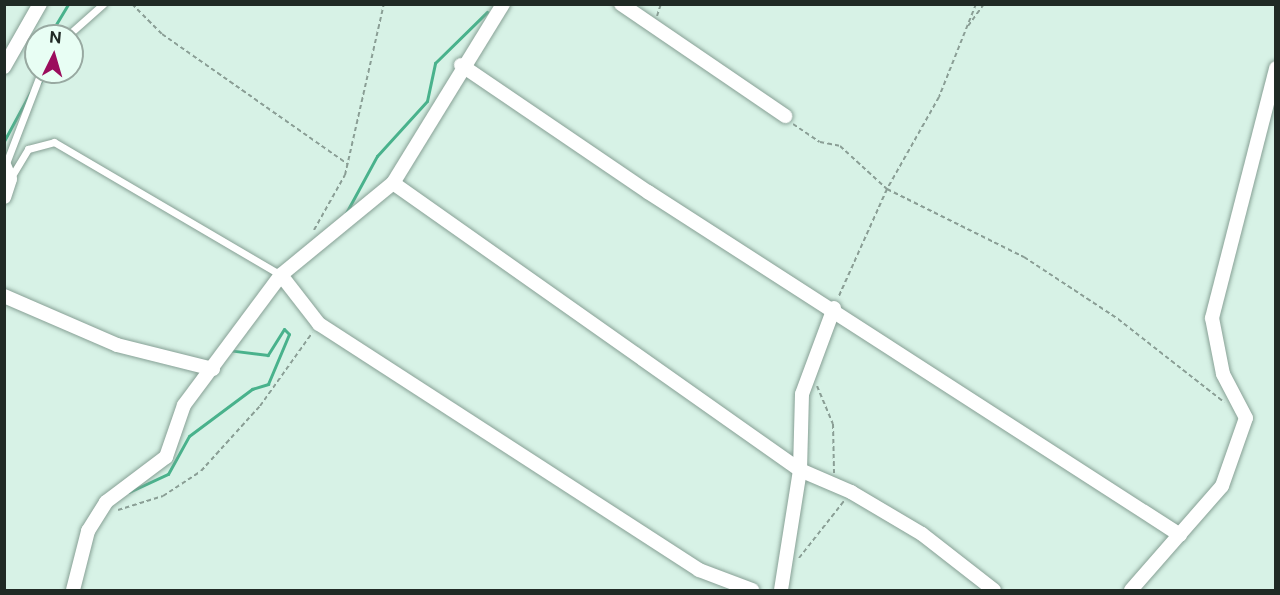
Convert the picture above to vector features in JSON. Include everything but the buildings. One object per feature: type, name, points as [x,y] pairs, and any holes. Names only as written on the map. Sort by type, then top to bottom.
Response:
[{"type":"street","points":[[4,67],[40,4]]},
{"type":"street","points":[[73,591],[88,531],[106,502],[166,457],[184,405],[281,275],[393,183],[462,65],[503,4]]},
{"type":"street","points":[[621,4],[785,116]]},
{"type":"street","points":[[462,65],[648,192],[834,308],[1180,536]]},
{"type":"street","points":[[1131,591],[1222,486],[1246,418],[1223,374],[1212,318],[1275,68]]},
{"type":"street","points":[[4,196],[6,169]]},
{"type":"street","points":[[393,183],[800,470],[851,492],[922,534],[994,591]]},
{"type":"street","points":[[281,275],[318,324],[699,570],[752,591]]},
{"type":"street","points":[[4,296],[117,345],[213,369]]},
{"type":"street","points":[[781,591],[800,470],[802,394],[834,308]]},
{"type":"lane","points":[[80,24],[103,4]]},
{"type":"lane","points":[[6,169],[37,84]]},
{"type":"lane","points":[[6,169],[28,149],[54,142],[281,275]]},
{"type":"path","points":[[132,4],[162,34],[348,164]]},
{"type":"path","points":[[312,237],[348,164],[384,4]]},
{"type":"path","points":[[834,308],[887,189],[939,97],[976,4]]},
{"type":"path","points":[[965,31],[984,4]]},
{"type":"path","points":[[785,116],[820,142],[840,146],[887,189],[1024,257],[1118,319],[1228,405]]},
{"type":"path","points":[[98,516],[163,496],[201,471],[260,406],[318,324]]},
{"type":"path","points":[[810,373],[833,424],[834,484]]},
{"type":"path","points":[[797,562],[851,492]]},
{"type":"waterway","points":[[56,24],[68,4]]},
{"type":"waterway","points":[[346,213],[377,156],[427,101],[435,63],[487,12]]},
{"type":"waterway","points":[[4,141],[30,93]]},
{"type":"waterway","points":[[129,492],[168,474],[189,436],[252,389],[268,384],[289,334],[284,329],[268,355],[230,350]]}]
